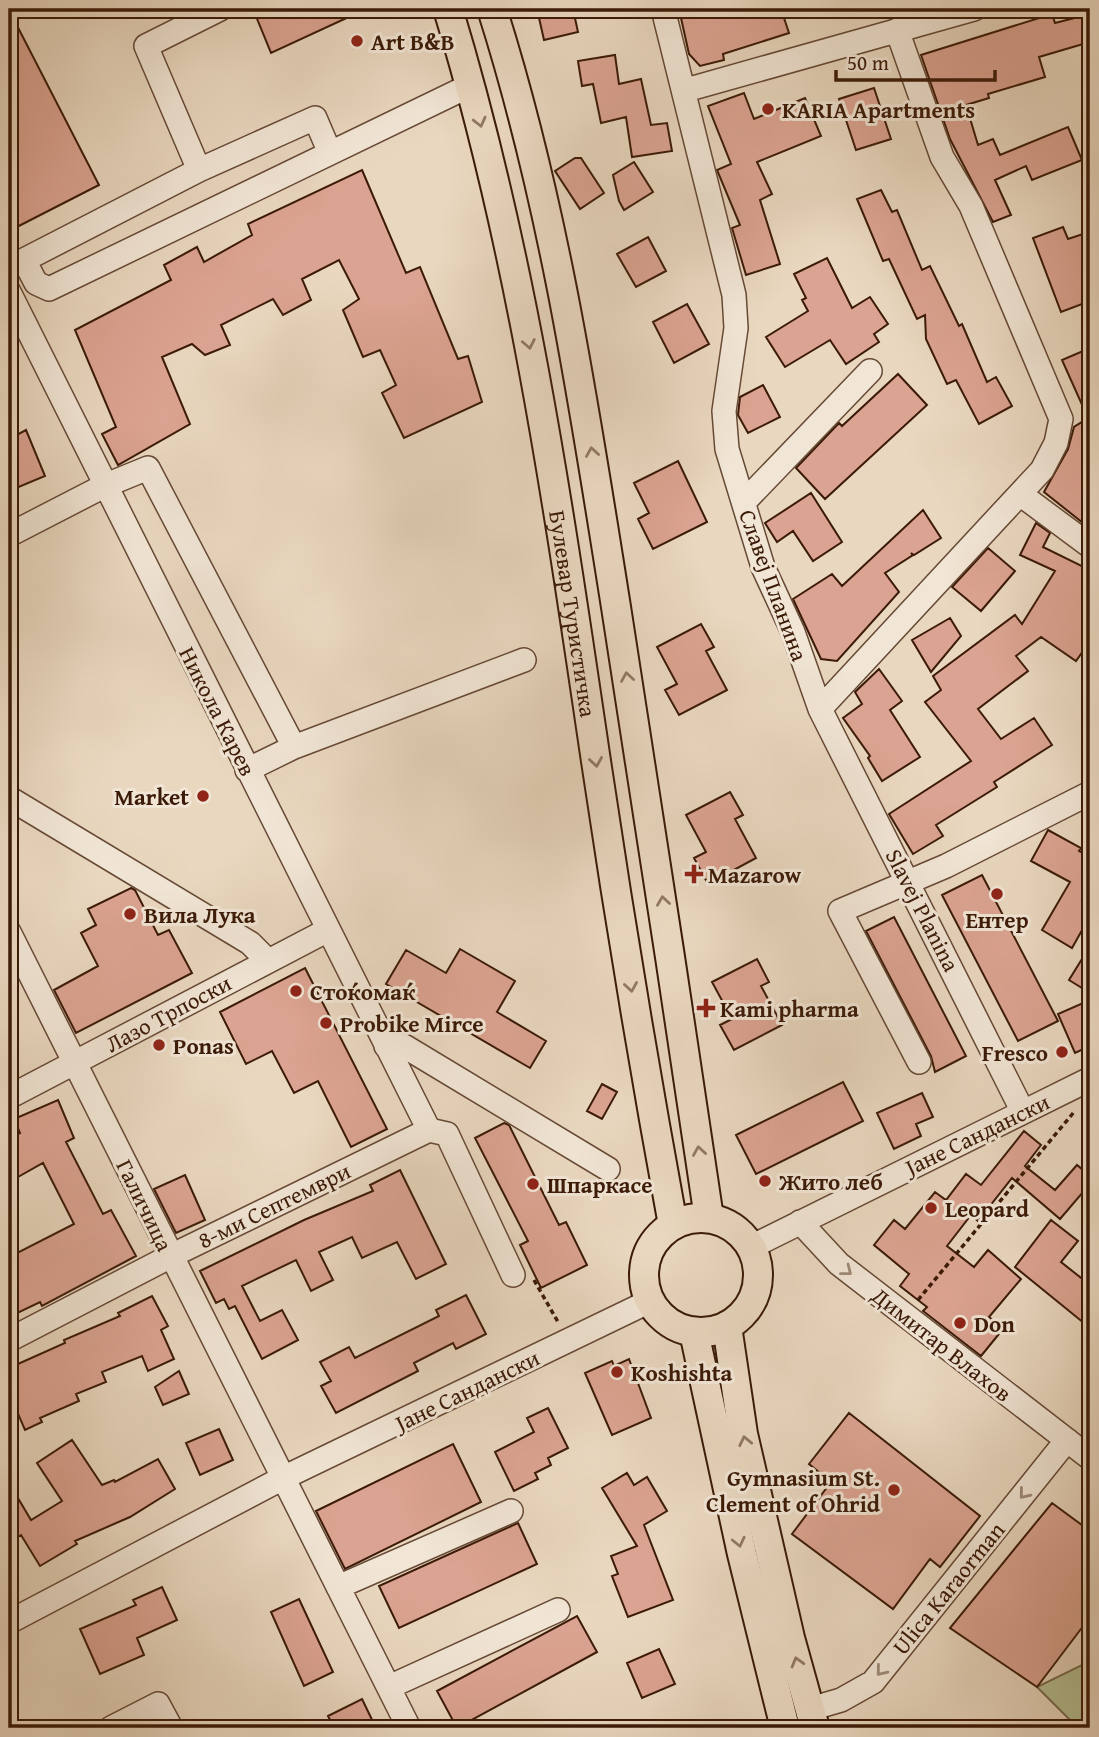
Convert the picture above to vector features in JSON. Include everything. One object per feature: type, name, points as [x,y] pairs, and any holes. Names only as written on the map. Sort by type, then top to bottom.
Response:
[{"type":"main road","name":"Булевар Туристичка","points":[[448,9],[471,85],[514,263],[539,397],[649,1098],[673,1225]]},
{"type":"main road","name":"Булевар Туристичка","points":[[492,9],[536,163],[586,416],[657,858],[709,1218]]},
{"type":"main road","points":[[709,1218],[726,1223],[745,1237],[756,1256],[759,1279],[754,1300],[740,1318],[720,1330],[694,1332],[676,1327],[658,1314],[650,1301],[643,1272],[649,1250],[663,1232],[682,1220],[709,1218]]},
{"type":"main road","points":[[727,1326],[743,1434],[813,1718]]},
{"type":"main road","points":[[694,1332],[742,1554],[785,1728]]},
{"type":"street","points":[[198,170],[146,46],[220,9]]},
{"type":"street","name":"Славеј Планина","points":[[663,9],[734,295],[736,328],[724,411],[727,449],[763,567],[793,632],[820,709]]},
{"type":"street","points":[[685,90],[974,9]]},
{"type":"street","points":[[820,709],[1042,470],[1056,443],[1060,419],[971,206],[942,157],[897,30]]},
{"type":"street","points":[[330,153],[315,118],[198,170],[16,264],[36,283],[49,289],[471,85]]},
{"type":"street","name":"Никола Карев","points":[[9,292],[429,1130]]},
{"type":"street","points":[[744,502],[870,371]]},
{"type":"street","points":[[9,535],[104,486],[148,468],[295,747]]},
{"type":"street","points":[[1020,494],[1090,546]]},
{"type":"street","points":[[247,770],[295,747],[524,660]]},
{"type":"street","name":"Slavej Planina","points":[[820,709],[1023,1112]]},
{"type":"street","points":[[919,1062],[840,911],[946,866],[1090,793]]},
{"type":"street","points":[[9,798],[250,943],[268,961]]},
{"type":"street","name":"Лазо Трпоски","points":[[9,1097],[328,930]]},
{"type":"street","name":"Галичица","points":[[9,932],[283,1478]]},
{"type":"street","points":[[386,1046],[404,1046],[608,1169]]},
{"type":"street","name":"Јане Сандански","points":[[751,1247],[1090,1079]]},
{"type":"street","points":[[429,1130],[447,1135],[513,1275]]},
{"type":"street","name":"8-ми Септември","points":[[9,1340],[171,1256],[429,1130]]},
{"type":"street","name":"Димитар Влахов","points":[[800,1222],[839,1264],[1090,1458]]},
{"type":"street","name":"Јане Сандански","points":[[9,1622],[283,1478],[650,1301]]},
{"type":"street","name":"Ulica Karaorman","points":[[813,1718],[873,1682],[1067,1440]]},
{"type":"street","points":[[283,1478],[409,1728]]},
{"type":"street","points":[[338,1587],[511,1511]]},
{"type":"street","points":[[388,1687],[558,1610]]},
{"type":"street","points":[[111,1728],[158,1704],[171,1728]]},
{"type":"path","points":[[920,1297],[1081,1104]]},
{"type":"path","points":[[513,1275],[533,1278],[569,1342]]},
{"type":"green space","points":[[1090,1661],[1090,1728],[1078,1728],[1037,1687]]},
{"type":"building","points":[[253,9],[366,9],[271,53]]},
{"type":"building","points":[[537,9],[573,9],[578,32],[544,40]]},
{"type":"building","points":[[679,9],[781,9],[789,33],[723,54],[724,60],[700,66],[689,54]]},
{"type":"building","points":[[9,10],[99,185],[9,231]]},
{"type":"building","points":[[1052,14],[1055,23],[1090,14],[1090,42],[1039,57],[1045,77],[988,94],[989,98],[966,105],[978,145],[993,139],[1000,155],[1068,127],[1082,160],[1032,180],[1026,166],[995,180],[1011,215],[993,222],[950,139],[921,55]]},
{"type":"building","points":[[615,55],[619,84],[641,79],[651,125],[667,123],[672,151],[632,157],[626,117],[601,123],[593,84],[582,86],[578,61]]},
{"type":"building","points":[[874,88],[891,139],[856,150],[839,99]]},
{"type":"building","points":[[744,93],[754,119],[805,98],[821,136],[757,162],[772,194],[760,200],[780,264],[746,275],[732,228],[740,225],[717,170],[731,164],[708,106]]},
{"type":"building","points":[[575,158],[581,158],[604,193],[580,209],[555,171]]},
{"type":"building","points":[[634,162],[653,192],[624,210],[613,175]]},
{"type":"building","points":[[362,170],[406,273],[420,267],[458,359],[468,356],[482,402],[404,438],[382,393],[396,385],[380,350],[363,357],[343,310],[359,299],[339,260],[302,279],[311,300],[283,315],[273,299],[221,325],[230,345],[205,355],[192,344],[162,357],[190,424],[118,465],[102,434],[116,427],[75,330],[171,280],[164,265],[197,247],[204,262],[252,235],[248,224]]},
{"type":"building","points":[[881,190],[892,212],[897,210],[922,270],[930,266],[959,326],[962,324],[987,382],[996,377],[1012,406],[979,424],[956,380],[947,384],[926,339],[925,315],[917,319],[889,259],[883,261],[857,199]]},
{"type":"building","points":[[1063,227],[1068,239],[1083,234],[1090,253],[1090,301],[1061,312],[1033,238]]},
{"type":"building","points":[[648,237],[666,271],[636,287],[617,254]]},
{"type":"building","points":[[827,258],[852,308],[870,297],[888,324],[874,334],[879,342],[846,364],[830,340],[785,367],[766,337],[808,311],[802,300],[806,298],[794,274]]},
{"type":"building","points":[[687,304],[709,344],[674,363],[653,322]]},
{"type":"building","points":[[1090,348],[1090,510],[1083,523],[1044,492],[1068,449],[1074,427],[1088,418],[1062,360]]},
{"type":"building","points":[[898,374],[927,405],[825,499],[796,468],[839,423],[842,426]]},
{"type":"building","points":[[763,385],[780,417],[748,433],[738,415],[740,397]]},
{"type":"building","points":[[26,430],[45,476],[9,491],[9,439]]},
{"type":"building","points":[[678,461],[707,522],[653,549],[638,519],[649,513],[634,483]]},
{"type":"building","points":[[811,493],[842,542],[813,561],[793,531],[777,542],[765,523]]},
{"type":"building","points":[[923,510],[941,538],[914,555],[911,553],[913,555],[885,573],[899,592],[837,661],[821,659],[793,599],[832,574],[842,586]]},
{"type":"building","points":[[1036,523],[1050,533],[1043,547],[1090,570],[1090,641],[1076,661],[1041,637],[1016,656],[1028,671],[978,709],[1001,739],[1034,718],[1052,745],[994,782],[997,787],[936,825],[943,836],[913,854],[889,814],[971,761],[925,702],[941,690],[933,676],[1015,615],[1022,624],[1055,571],[1020,555]]},
{"type":"building","points":[[988,548],[1015,571],[981,611],[952,587]]},
{"type":"building","points":[[950,618],[961,636],[931,672],[912,640]]},
{"type":"building","points":[[701,624],[714,647],[706,651],[727,690],[679,715],[665,690],[677,684],[657,647]]},
{"type":"building","points":[[879,669],[902,701],[890,710],[920,757],[882,781],[868,758],[870,756],[843,718],[862,704],[855,692]]},
{"type":"building","points":[[730,792],[743,815],[735,819],[756,858],[708,884],[694,858],[706,852],[686,815]]},
{"type":"building","points":[[1048,830],[1081,848],[1079,851],[1090,857],[1090,884],[1082,899],[1090,904],[1090,916],[1072,948],[1042,930],[1070,882],[1031,861]]},
{"type":"building","points":[[982,875],[1058,1021],[1018,1041],[942,895]]},
{"type":"building","points":[[131,888],[135,890],[158,935],[169,930],[192,973],[76,1033],[54,990],[98,966],[81,933],[96,925],[88,909]]},
{"type":"building","points":[[894,917],[966,1056],[935,1072],[931,1056],[866,931]]},
{"type":"building","points":[[1090,946],[1090,993],[1069,980]]},
{"type":"building","points":[[460,949],[515,981],[497,1012],[546,1041],[530,1068],[386,984],[406,950],[446,973]]},
{"type":"building","points":[[757,959],[769,982],[761,986],[782,1025],[734,1050],[720,1025],[732,1019],[712,982]]},
{"type":"building","points":[[305,968],[387,1129],[351,1147],[318,1081],[294,1093],[272,1051],[246,1064],[220,1012]]},
{"type":"building","points":[[1090,1000],[1090,1046],[1075,1053],[1058,1014]]},
{"type":"building","points":[[843,1082],[863,1121],[756,1174],[736,1135]]},
{"type":"building","points":[[602,1084],[617,1092],[602,1119],[587,1111]]},
{"type":"building","points":[[922,1093],[933,1117],[916,1124],[921,1136],[894,1149],[877,1113]]},
{"type":"building","points":[[58,1100],[74,1138],[66,1142],[103,1214],[111,1210],[136,1256],[42,1306],[40,1302],[9,1317],[9,1257],[74,1224],[43,1163],[18,1177],[9,1160],[9,1139],[20,1133],[14,1119]]},
{"type":"building","points":[[504,1123],[509,1125],[559,1225],[566,1222],[587,1265],[541,1288],[520,1245],[528,1241],[475,1138]]},
{"type":"building","points":[[1024,1131],[1041,1145],[1025,1166],[1055,1190],[1077,1165],[1090,1176],[1090,1184],[1060,1219],[1012,1178],[978,1221],[971,1215],[947,1246],[974,1267],[988,1250],[1021,1279],[989,1317],[1003,1329],[981,1356],[923,1311],[927,1307],[900,1286],[909,1274],[874,1245],[894,1220],[905,1229],[935,1192],[946,1200],[966,1174],[981,1185]]},
{"type":"building","points":[[400,1170],[446,1264],[416,1279],[397,1242],[362,1258],[352,1237],[319,1252],[333,1280],[311,1291],[296,1260],[242,1286],[260,1321],[282,1310],[298,1340],[262,1359],[235,1306],[229,1309],[224,1299],[216,1303],[200,1271],[304,1220],[373,1191],[370,1185]]},
{"type":"building","points":[[185,1175],[205,1220],[176,1233],[154,1189]]},
{"type":"building","points":[[1051,1220],[1078,1241],[1061,1262],[1090,1285],[1090,1328],[1015,1267]]},
{"type":"building","points":[[466,1295],[486,1334],[456,1349],[453,1343],[414,1363],[418,1371],[336,1413],[321,1386],[331,1381],[320,1362],[349,1347],[355,1358],[439,1316],[436,1310]]},
{"type":"building","points":[[152,1296],[168,1326],[161,1330],[174,1359],[148,1371],[142,1356],[102,1372],[106,1382],[76,1394],[79,1401],[40,1418],[42,1422],[25,1430],[9,1393],[9,1368],[120,1316],[118,1313]]},
{"type":"building","points":[[629,1359],[651,1418],[612,1435],[585,1373],[612,1361],[614,1366]]},
{"type":"building","points":[[179,1371],[189,1394],[163,1405],[155,1387]]},
{"type":"building","points":[[548,1408],[568,1448],[548,1458],[551,1465],[535,1473],[538,1479],[514,1491],[495,1452],[534,1432],[527,1418]]},
{"type":"building","points":[[849,1413],[980,1516],[940,1567],[930,1559],[893,1609],[792,1534],[831,1482],[809,1464]]},
{"type":"building","points":[[219,1429],[233,1460],[200,1475],[186,1443]]},
{"type":"building","points":[[72,1440],[102,1485],[114,1480],[115,1482],[158,1459],[175,1489],[130,1517],[75,1541],[77,1544],[40,1566],[21,1535],[9,1542],[9,1483],[31,1520],[62,1501],[37,1463]]},
{"type":"building","points":[[453,1444],[481,1502],[345,1569],[316,1511]]},
{"type":"building","points":[[627,1473],[634,1485],[647,1477],[667,1511],[644,1525],[673,1600],[628,1617],[612,1576],[618,1574],[611,1556],[637,1546],[602,1488]]},
{"type":"building","points":[[1052,1503],[1090,1531],[1090,1617],[1037,1687],[950,1628]]},
{"type":"building","points":[[518,1523],[537,1564],[399,1628],[379,1586]]},
{"type":"building","points":[[162,1587],[177,1620],[137,1638],[144,1655],[100,1674],[80,1629],[136,1605],[133,1600]]},
{"type":"building","points":[[299,1599],[333,1672],[304,1686],[271,1612]]},
{"type":"building","points":[[577,1616],[597,1652],[457,1728],[437,1691]]},
{"type":"building","points":[[659,1649],[675,1684],[642,1698],[627,1663]]},
{"type":"building","points":[[362,1699],[376,1728],[334,1728],[328,1716]]},
{"type":"place","name":"Art B&B","points":[[357,41]]},
{"type":"place","name":"KARIA Apartments","points":[[768,109]]},
{"type":"place","name":"Market","points":[[203,796]]},
{"type":"place","name":"Mazarow","points":[[694,874]]},
{"type":"place","name":"Ентер","points":[[997,894]]},
{"type":"place","name":"Вила Лука","points":[[130,914]]},
{"type":"place","name":"Стоќомаќ","points":[[296,991]]},
{"type":"place","name":"Kami pharma","points":[[706,1008]]},
{"type":"place","name":"Probike Mirce","points":[[326,1023]]},
{"type":"place","name":"Ponas","points":[[159,1045]]},
{"type":"place","name":"Fresco","points":[[1062,1052]]},
{"type":"place","name":"Жито леб","points":[[765,1181]]},
{"type":"place","name":"Шпаркасе","points":[[533,1184]]},
{"type":"place","name":"Leopard","points":[[931,1208]]},
{"type":"place","name":"Don","points":[[960,1323]]},
{"type":"place","name":"Koshishta","points":[[617,1372]]},
{"type":"place","name":"Gymnasium St. Clement of Ohrid","points":[[894,1490]]}]
